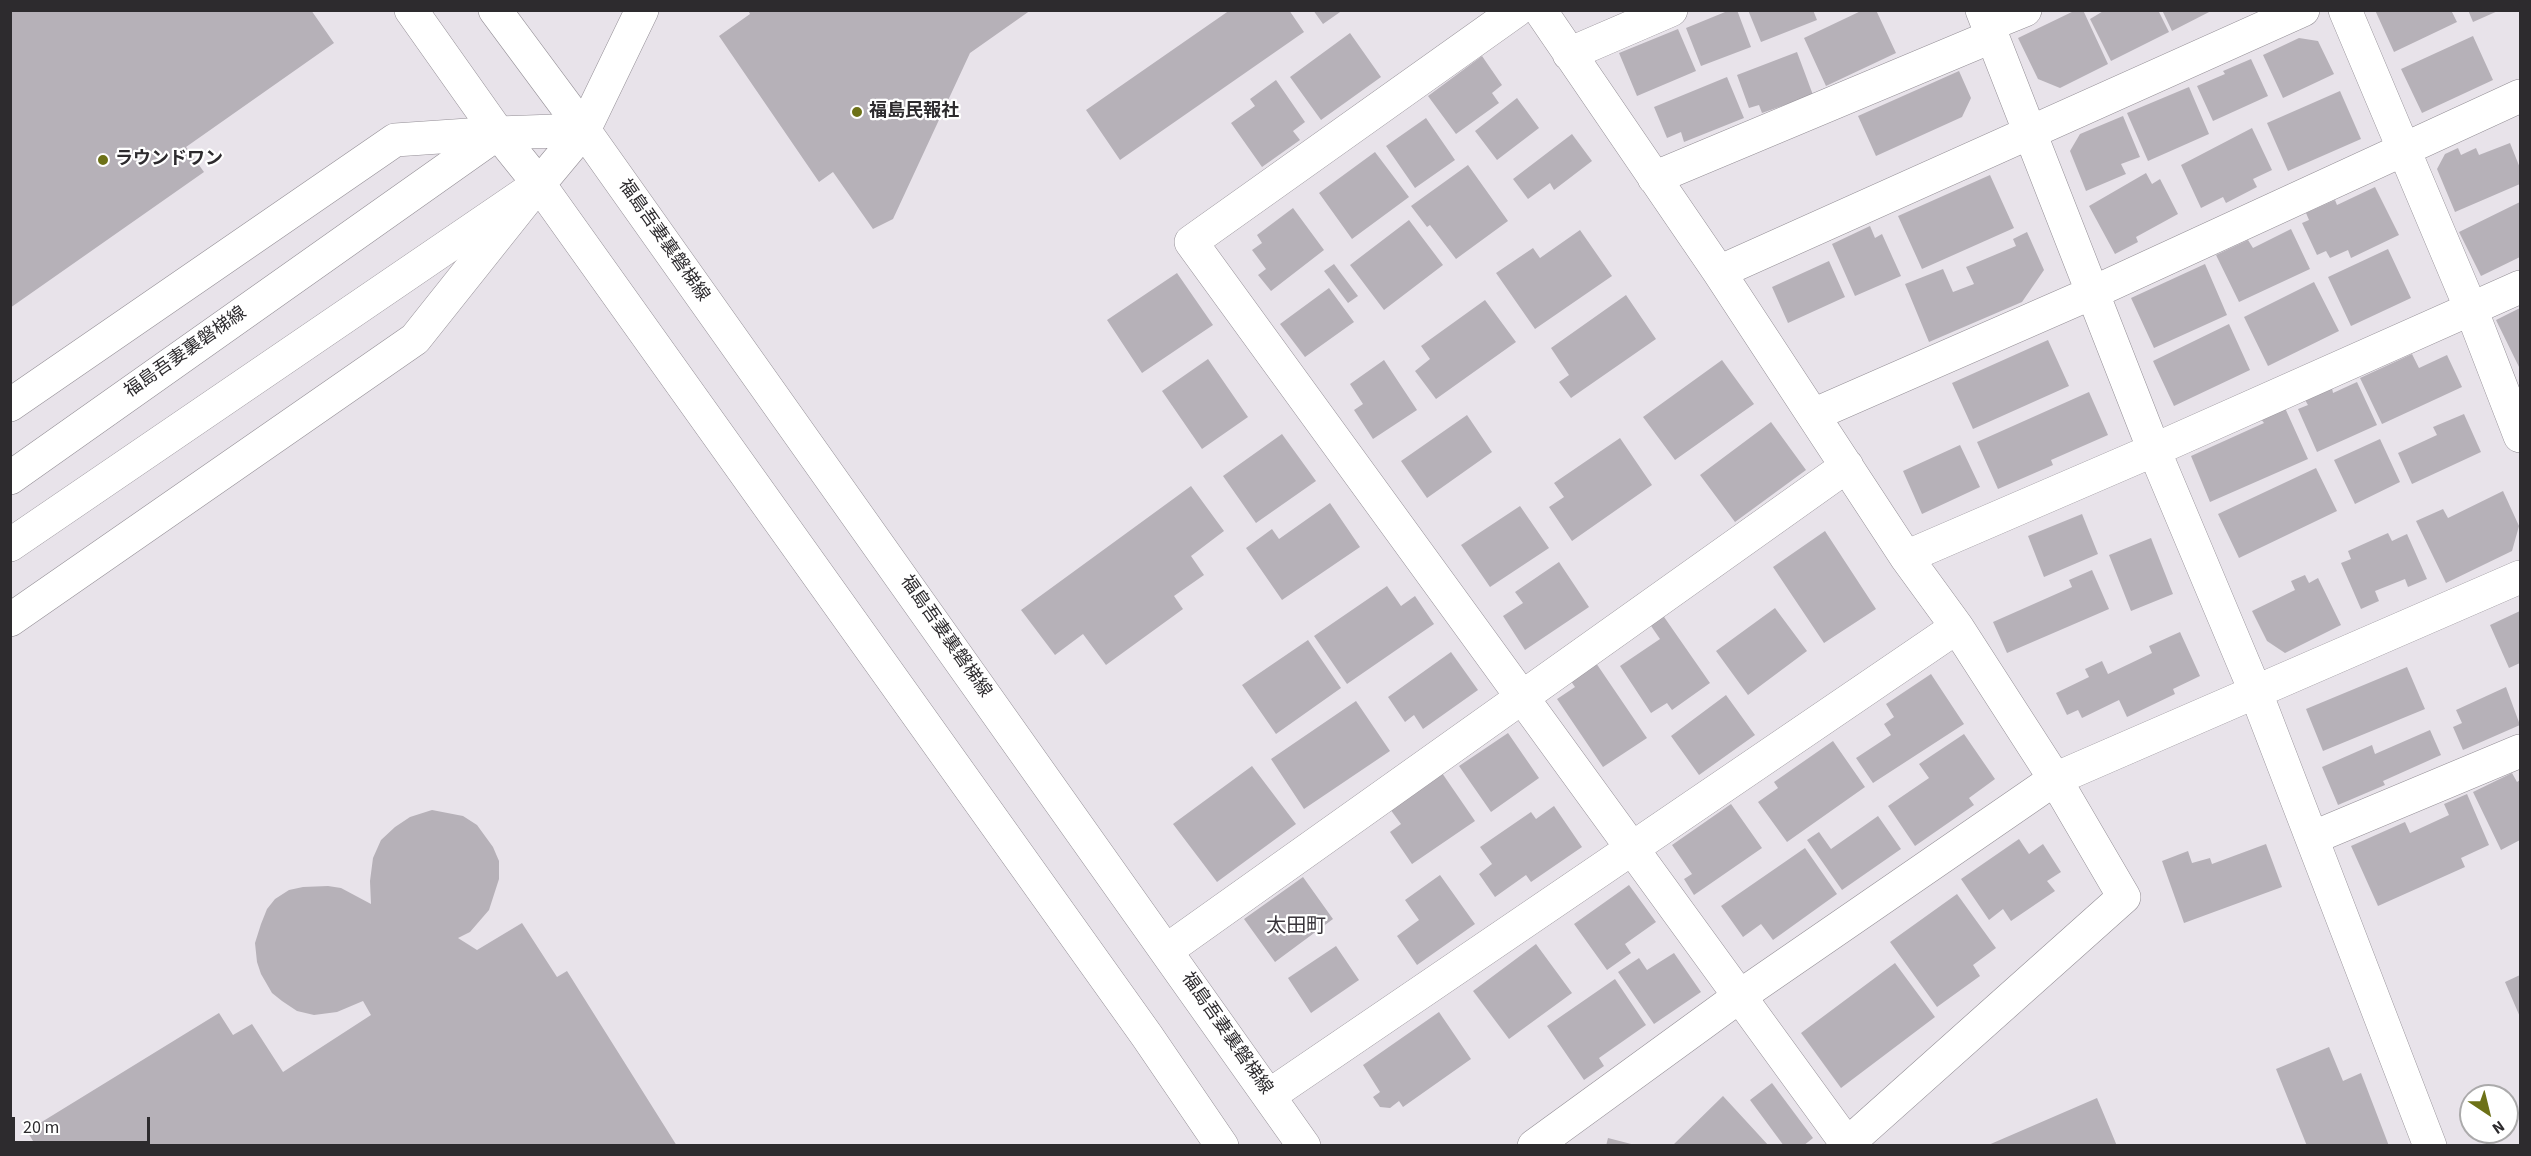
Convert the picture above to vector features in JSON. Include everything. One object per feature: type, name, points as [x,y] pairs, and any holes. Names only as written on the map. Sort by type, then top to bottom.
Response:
[{"type":"street","points":[[411,10],[498,133],[539,184],[1147,1036],[1221,1146]]},
{"type":"street","name":"福島吾妻裏磐梯線","points":[[495,10],[584,130],[1304,1146]]},
{"type":"street","points":[[10,620],[415,339],[584,130],[642,10]]},
{"type":"street","points":[[1517,10],[1191,242],[1740,996],[1856,1141],[2124,897],[2055,779],[1957,627],[1906,556],[1719,272],[1540,10]]},
{"type":"street","points":[[1569,54],[1671,10]]},
{"type":"street","points":[[1654,178],[1988,24],[2025,10]]},
{"type":"street","points":[[1719,272],[2303,10]]},
{"type":"street","points":[[2345,10],[2471,309],[2520,436]]},
{"type":"street","points":[[1988,24],[2154,450],[2256,693],[2430,1146]]},
{"type":"street","points":[[1813,415],[2094,292],[2520,96]]},
{"type":"street","points":[[10,405],[395,140],[584,130]]},
{"type":"street","name":"福島吾妻裏磐梯線","points":[[10,477],[498,133]]},
{"type":"street","points":[[10,546],[539,184]]},
{"type":"street","points":[[1906,556],[2154,450],[2520,287]]},
{"type":"street","points":[[1167,950],[1847,466]]},
{"type":"street","points":[[1534,1146],[1740,996],[2055,779],[2520,577]]},
{"type":"street","points":[[1270,1095],[1957,627]]},
{"type":"street","points":[[2312,838],[2520,751]]},
{"type":"building","name":"ラウンドワン","points":[[10,10],[311,10],[334,43],[186,147],[204,172],[10,308]]},
{"type":"building","name":"福島民報社","points":[[748,10],[1031,10],[970,53],[893,219],[873,229],[833,172],[819,182],[719,36],[750,14]]},
{"type":"building","points":[[1230,10],[1289,10],[1304,32],[1120,160],[1086,110]]},
{"type":"building","points":[[1313,10],[1343,10],[1323,24]]},
{"type":"building","points":[[1730,10],[1737,10],[1751,47],[1701,66],[1686,28]]},
{"type":"building","points":[[1748,10],[1813,10],[1817,20],[1761,42]]},
{"type":"building","points":[[1863,10],[1876,10],[1896,53],[1826,86],[1804,38]]},
{"type":"building","points":[[2076,10],[2083,10],[2108,64],[2060,88],[2038,79],[2018,38]]},
{"type":"building","points":[[2105,10],[2158,10],[2169,32],[2111,61],[2090,19]]},
{"type":"building","points":[[2162,10],[2213,10],[2172,31]]},
{"type":"building","points":[[2375,10],[2451,10],[2457,22],[2394,52]]},
{"type":"building","points":[[2468,10],[2500,10],[2473,22]]},
{"type":"building","points":[[1678,29],[1696,71],[1637,96],[1619,53]]},
{"type":"building","points":[[1350,33],[1381,77],[1321,120],[1290,77]]},
{"type":"building","points":[[2473,36],[2493,80],[2422,113],[2401,69]]},
{"type":"building","points":[[2299,38],[2318,41],[2334,74],[2283,98],[2263,55]]},
{"type":"building","points":[[1797,52],[1813,95],[1762,113],[1759,105],[1749,108],[1737,75]]},
{"type":"building","points":[[1482,56],[1502,85],[1492,93],[1499,103],[1456,134],[1428,96]]},
{"type":"building","points":[[2251,59],[2268,96],[2213,121],[2197,86]]},
{"type":"building","points":[[1959,71],[1971,98],[1962,117],[1876,156],[1858,116]]},
{"type":"building","points":[[1727,77],[1744,118],[1684,142],[1681,132],[1667,138],[1654,107]]},
{"type":"building","points":[[1276,80],[1305,122],[1293,131],[1300,140],[1262,167],[1231,123],[1255,106],[1250,99]]},
{"type":"building","points":[[2189,87],[2209,134],[2148,161],[2127,113]]},
{"type":"building","points":[[2340,91],[2361,139],[2288,171],[2267,123]]},
{"type":"building","points":[[1517,98],[1539,128],[1497,160],[1475,131]]},
{"type":"building","points":[[2123,116],[2140,157],[2121,164],[2126,174],[2086,191],[2070,151],[2080,134]]},
{"type":"building","points":[[1426,118],[1455,160],[1415,188],[1386,146]]},
{"type":"building","points":[[2252,128],[2272,170],[2253,179],[2257,187],[2226,203],[2223,197],[2201,208],[2181,165]]},
{"type":"building","points":[[1572,134],[1592,161],[1554,190],[1550,183],[1528,199],[1513,179]]},
{"type":"building","points":[[2510,143],[2520,168],[2520,184],[2455,212],[2437,169],[2445,154],[2458,148],[2461,155],[2476,148],[2479,155]]},
{"type":"building","points":[[1375,152],[1409,197],[1352,239],[1319,193]]},
{"type":"building","points":[[1468,165],[1508,221],[1456,259],[1430,225],[1427,227],[1411,206]]},
{"type":"building","points":[[2146,173],[2152,184],[2160,179],[2178,214],[2136,237],[2138,242],[2115,254],[2089,206]]},
{"type":"building","points":[[1990,175],[2014,228],[1922,269],[1898,216]]},
{"type":"building","points":[[2375,187],[2399,235],[2351,258],[2348,250],[2330,258],[2326,251],[2317,255],[2302,223],[2309,220],[2306,213],[2335,200],[2337,205]]},
{"type":"building","points":[[2520,202],[2520,257],[2481,276],[2459,232]]},
{"type":"building","points":[[1293,208],[1324,250],[1271,291],[1258,275],[1266,269],[1252,250],[1262,243],[1257,235]]},
{"type":"building","points":[[1409,220],[1443,265],[1384,310],[1350,265]]},
{"type":"building","points":[[1870,226],[1875,238],[1882,234],[1901,276],[1855,296],[1832,244]]},
{"type":"building","points":[[2291,229],[2310,269],[2239,302],[2216,255],[2248,240],[2253,248]]},
{"type":"building","points":[[1580,230],[1612,276],[1535,329],[1496,273],[1533,248],[1540,258]]},
{"type":"building","points":[[2027,232],[2044,270],[2022,302],[1929,342],[1905,284],[1943,269],[1953,292],[1974,284],[1966,267],[2016,246],[2013,239]]},
{"type":"building","points":[[2388,249],[2411,298],[2351,326],[2328,277]]},
{"type":"building","points":[[1829,261],[1845,297],[1788,323],[1772,287]]},
{"type":"building","points":[[1334,264],[1358,296],[1348,303],[1324,271]]},
{"type":"building","points":[[2205,264],[2227,315],[2154,348],[2131,298]]},
{"type":"building","points":[[1177,273],[1213,325],[1142,373],[1107,320]]},
{"type":"building","points":[[2314,282],[2339,331],[2268,366],[2244,317]]},
{"type":"building","points":[[1329,288],[1354,322],[1305,357],[1280,324]]},
{"type":"building","points":[[1626,295],[1656,339],[1571,398],[1559,382],[1569,375],[1551,348]]},
{"type":"building","points":[[1485,300],[1516,342],[1436,399],[1415,371],[1430,359],[1421,346]]},
{"type":"building","points":[[2520,308],[2520,366],[2519,367],[2496,320]]},
{"type":"building","points":[[2229,324],[2250,370],[2174,406],[2153,361]]},
{"type":"building","points":[[2048,340],[2069,386],[1973,429],[1952,383]]},
{"type":"building","points":[[2412,354],[2419,368],[2447,355],[2462,387],[2382,424],[2360,378]]},
{"type":"building","points":[[1208,359],[1248,417],[1202,449],[1162,391]]},
{"type":"building","points":[[1384,360],[1417,410],[1373,439],[1354,410],[1363,404],[1350,384]]},
{"type":"building","points":[[1722,360],[1754,404],[1675,460],[1643,417]]},
{"type":"building","points":[[2357,382],[2377,425],[2317,452],[2298,409],[2308,405],[2305,400],[2332,388],[2333,393]]},
{"type":"building","points":[[2089,392],[2108,435],[2051,460],[2053,465],[1998,489],[1977,442]]},
{"type":"building","points":[[2285,408],[2308,459],[2210,502],[2191,456],[2264,423],[2261,419]]},
{"type":"building","points":[[2464,414],[2481,452],[2412,484],[2398,453],[2437,435],[2433,427]]},
{"type":"building","points":[[1467,415],[1492,452],[1427,498],[1401,461]]},
{"type":"building","points":[[1771,422],[1806,470],[1735,522],[1700,475]]},
{"type":"building","points":[[1282,434],[1316,481],[1256,523],[1223,476]]},
{"type":"building","points":[[1620,438],[1652,485],[1572,541],[1549,507],[1564,497],[1554,483]]},
{"type":"building","points":[[2380,439],[2400,482],[2355,504],[2334,460]]},
{"type":"building","points":[[1960,445],[1980,487],[1922,514],[1903,471]]},
{"type":"building","points":[[2316,468],[2337,511],[2239,558],[2218,514]]},
{"type":"building","points":[[1191,486],[1224,531],[1191,556],[1204,575],[1174,596],[1183,609],[1106,665],[1083,634],[1055,655],[1021,610]]},
{"type":"building","points":[[2503,491],[2519,526],[2512,551],[2446,583],[2416,521],[2443,509],[2448,518]]},
{"type":"building","points":[[1330,503],[1360,547],[1282,600],[1246,548],[1272,529],[1279,539]]},
{"type":"building","points":[[1520,506],[1549,548],[1490,587],[1461,545]]},
{"type":"building","points":[[2082,514],[2098,554],[2044,577],[2028,536]]},
{"type":"building","points":[[1825,531],[1876,609],[1824,643],[1773,567]]},
{"type":"building","points":[[2388,533],[2392,541],[2407,534],[2427,579],[2408,587],[2405,579],[2375,591],[2379,601],[2361,609],[2341,563],[2351,559],[2348,551]]},
{"type":"building","points":[[2151,538],[2173,594],[2131,611],[2109,555]]},
{"type":"building","points":[[1559,562],[1589,607],[1525,650],[1503,616],[1523,603],[1515,592]]},
{"type":"building","points":[[2092,570],[2109,609],[2007,653],[1993,622],[2072,587],[2069,580]]},
{"type":"building","points":[[2305,575],[2309,583],[2318,578],[2341,625],[2285,653],[2267,641],[2252,611],[2295,590],[2291,581]]},
{"type":"building","points":[[1387,586],[1401,606],[1415,596],[1434,624],[1347,684],[1314,636]]},
{"type":"building","points":[[1775,608],[1807,651],[1748,695],[1716,651]]},
{"type":"building","points":[[2520,611],[2520,663],[2509,668],[2490,625]]},
{"type":"building","points":[[1662,614],[1710,683],[1672,710],[1667,703],[1651,713],[1620,666],[1660,639],[1649,623]]},
{"type":"building","points":[[2180,632],[2200,676],[2173,689],[2175,694],[2127,717],[2119,700],[2082,718],[2078,710],[2067,715],[2056,693],[2089,677],[2085,669],[2102,661],[2108,674],[2152,653],[2149,646]]},
{"type":"building","points":[[1308,640],[1341,688],[1276,734],[1242,685]]},
{"type":"building","points":[[1451,652],[1478,690],[1423,729],[1414,715],[1405,722],[1388,697]]},
{"type":"building","points":[[1596,663],[1647,738],[1603,767],[1557,699],[1575,687],[1570,680]]},
{"type":"building","points":[[2407,667],[2425,709],[2323,751],[2306,709]]},
{"type":"building","points":[[1931,674],[1964,724],[1873,783],[1856,758],[1891,735],[1884,724],[1894,717],[1886,704]]},
{"type":"building","points":[[2506,687],[2520,725],[2463,750],[2453,727],[2462,723],[2456,710]]},
{"type":"building","points":[[1726,695],[1755,735],[1699,775],[1671,736]]},
{"type":"building","points":[[1356,701],[1390,751],[1304,809],[1271,759]]},
{"type":"building","points":[[2430,730],[2441,755],[2383,781],[2385,785],[2338,805],[2322,767],[2372,745],[2375,754]]},
{"type":"building","points":[[1508,733],[1539,778],[1491,812],[1459,766]]},
{"type":"building","points":[[1964,734],[1995,779],[1969,798],[1974,805],[1915,846],[1888,806],[1929,778],[1919,764]]},
{"type":"building","points":[[1833,741],[1865,787],[1787,842],[1758,802],[1778,788],[1774,782]]},
{"type":"building","points":[[1252,766],[1296,824],[1217,882],[1173,824]]},
{"type":"building","points":[[1442,773],[1475,821],[1412,864],[1390,832],[1401,824],[1390,809]]},
{"type":"building","points":[[2512,773],[2517,782],[2520,780],[2520,840],[2501,850],[2473,792]]},
{"type":"building","points":[[2467,794],[2489,845],[2461,858],[2465,867],[2378,906],[2351,846],[2405,822],[2410,833],[2449,815],[2444,804]]},
{"type":"building","points":[[1731,804],[1762,848],[1694,895],[1684,879],[1692,874],[1672,845]]},
{"type":"building","points":[[1554,806],[1582,847],[1531,882],[1526,875],[1495,897],[1479,874],[1492,864],[1480,847],[1531,812],[1536,819]]},
{"type":"building","points":[[432,810],[463,816],[477,825],[493,847],[499,861],[499,879],[489,910],[470,932],[458,938],[477,950],[522,923],[557,977],[567,971],[677,1146],[36,1146],[27,1131],[219,1013],[233,1035],[252,1024],[283,1072],[371,1015],[363,1001],[337,1012],[314,1015],[297,1011],[272,993],[261,974],[255,943],[267,909],[275,899],[289,890],[328,886],[341,888],[371,904],[370,881],[373,858],[381,840],[410,817]]},
{"type":"building","points":[[1878,816],[1901,849],[1842,890],[1807,840],[1819,832],[1831,849]]},
{"type":"building","points":[[2019,839],[2029,854],[2043,844],[2061,872],[2047,881],[2055,891],[2011,921],[2003,909],[1989,920],[1961,879]]},
{"type":"building","points":[[2266,844],[2282,887],[2184,923],[2162,861],[2188,851],[2192,863],[2210,858],[2212,864]]},
{"type":"building","points":[[1805,848],[1837,894],[1773,940],[1761,924],[1743,937],[1721,906]]},
{"type":"building","points":[[1440,875],[1475,924],[1417,965],[1397,936],[1419,920],[1405,900]]},
{"type":"building","points":[[1303,877],[1333,919],[1275,962],[1244,919]]},
{"type":"building","points":[[1629,885],[1656,922],[1625,944],[1631,953],[1607,970],[1574,924]]},
{"type":"building","points":[[1957,894],[1996,948],[1973,965],[1980,976],[1937,1007],[1890,942]]},
{"type":"building","points":[[1536,944],[1572,993],[1509,1039],[1473,991]]},
{"type":"building","points":[[1336,946],[1359,980],[1311,1013],[1288,978]]},
{"type":"building","points":[[1674,953],[1701,992],[1654,1024],[1618,972],[1639,958],[1647,970]]},
{"type":"building","points":[[1895,963],[1935,1017],[1841,1088],[1801,1033]]},
{"type":"building","points":[[2520,975],[2520,1017],[2505,982]]},
{"type":"building","points":[[1615,979],[1646,1025],[1599,1058],[1604,1066],[1584,1080],[1547,1026]]},
{"type":"building","points":[[1439,1012],[1471,1059],[1403,1107],[1399,1101],[1390,1108],[1380,1107],[1373,1097],[1380,1092],[1363,1065]]},
{"type":"building","points":[[2329,1047],[2343,1081],[2361,1073],[2389,1146],[2307,1146],[2276,1069]]},
{"type":"building","points":[[1772,1083],[1813,1138],[1803,1146],[1784,1146],[1750,1100]]},
{"type":"building","points":[[1723,1096],[1769,1146],[1672,1146]]},
{"type":"building","points":[[2097,1098],[2117,1146],[1986,1146]]},
{"type":"building","points":[[1608,1138],[1635,1145],[1635,1146],[1606,1146]]},
{"type":"place","name":"福島民報社","points":[[857,112]]},
{"type":"place","name":"ラウンドワン","points":[[103,160]]},
{"type":"district","name":"太田町","points":[[1296,928]]}]
